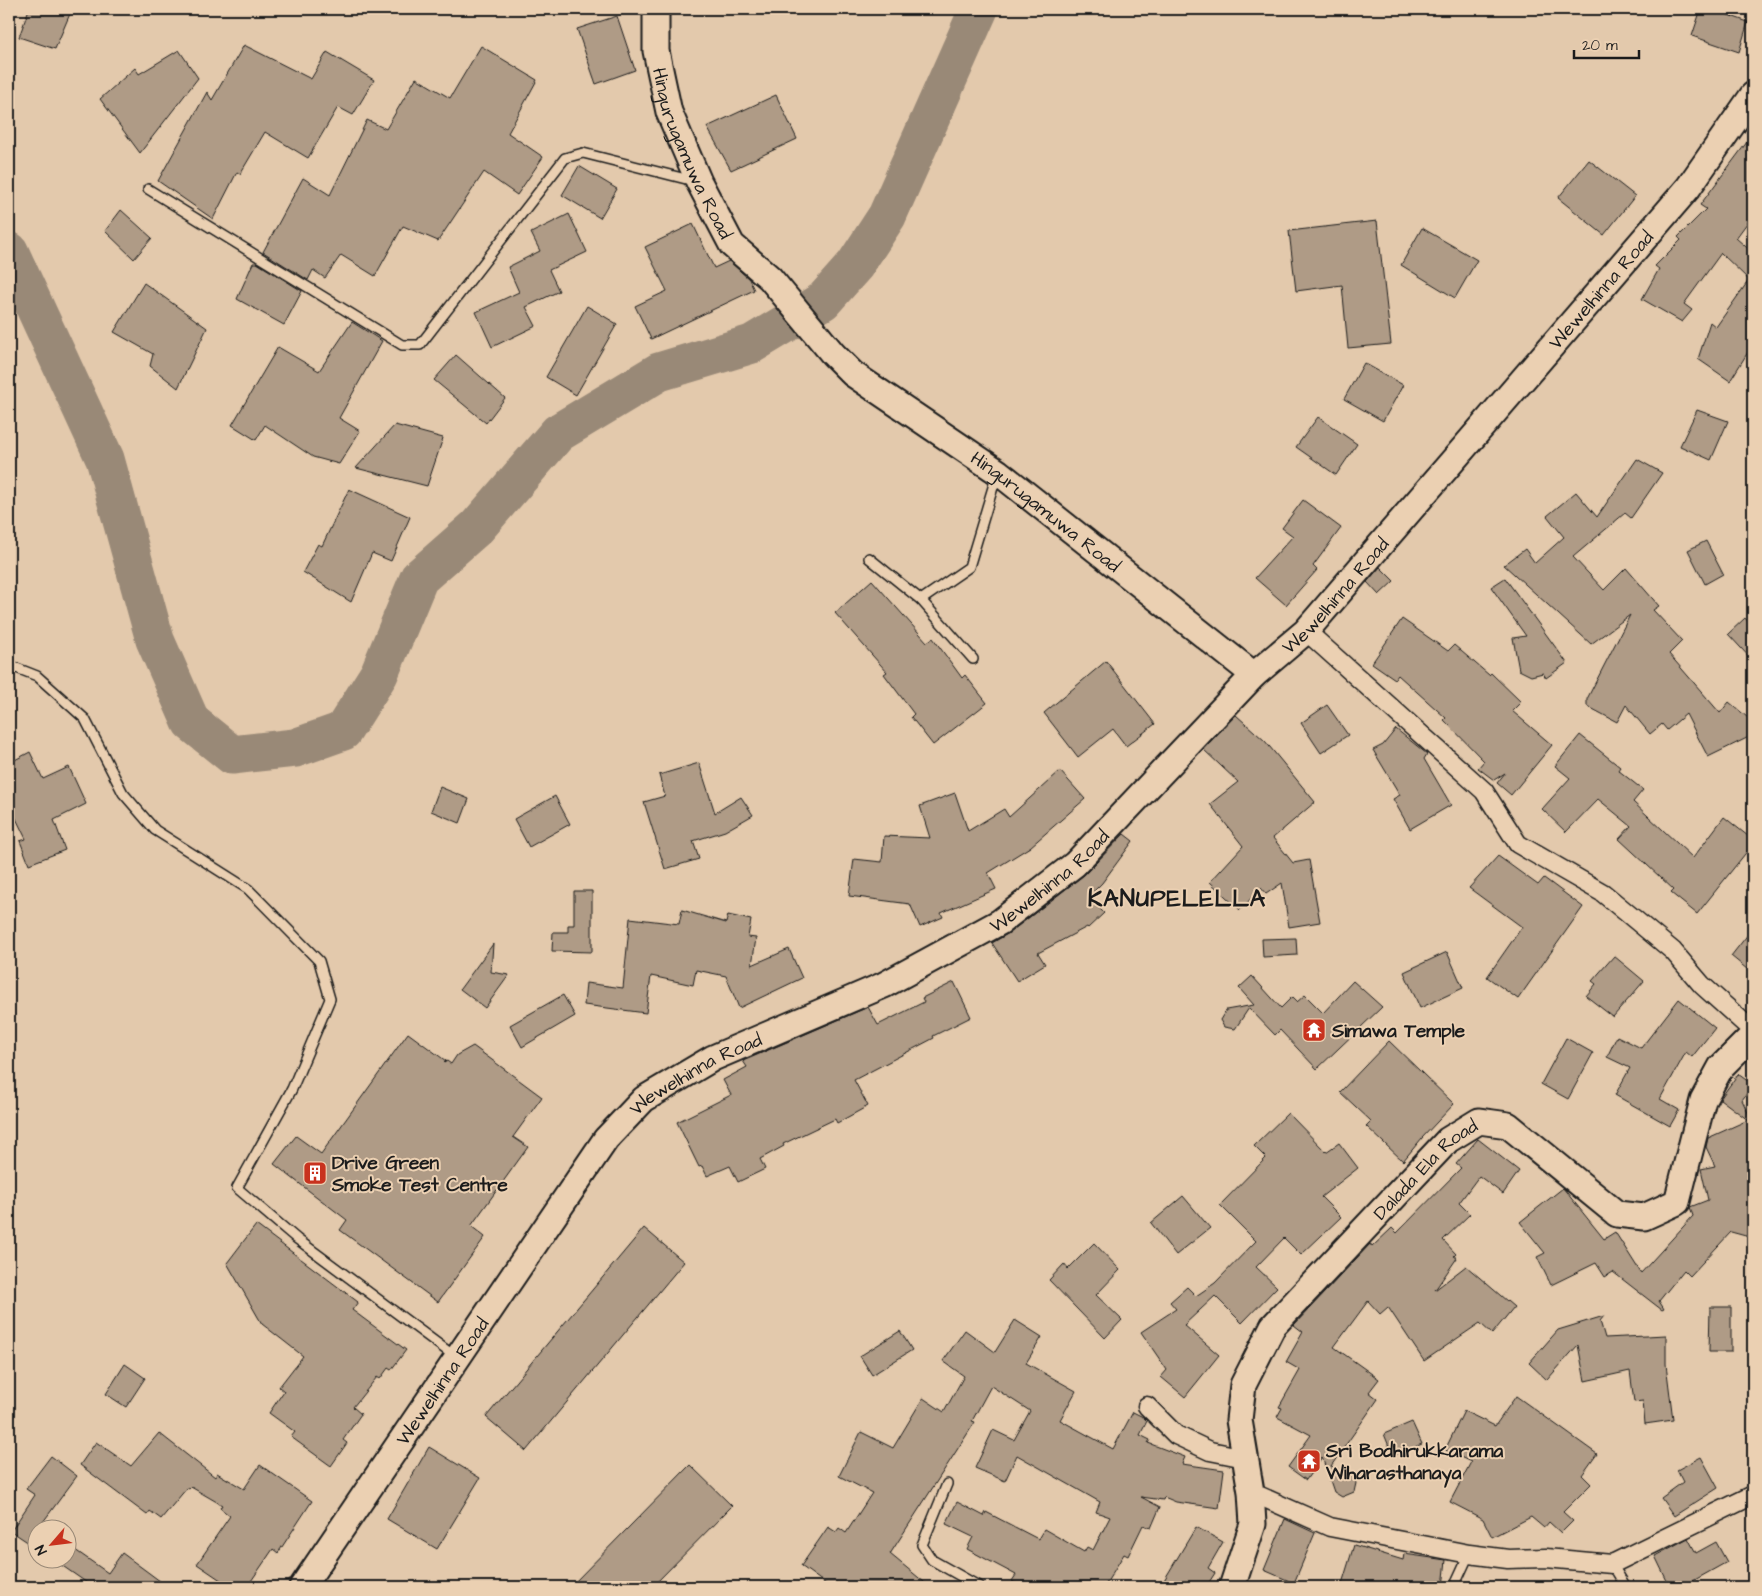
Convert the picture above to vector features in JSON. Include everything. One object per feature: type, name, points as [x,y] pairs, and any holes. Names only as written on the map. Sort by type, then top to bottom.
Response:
[{"type":"street","name":"Hingurugamuwa Road","points":[[656,9],[656,51],[669,112],[699,182],[732,245],[770,278],[833,354],[853,374],[998,472],[1254,675]]},
{"type":"street","name":"Wewelhinna Road","points":[[302,1587],[606,1139],[644,1099],[713,1058],[884,985],[1000,922],[1075,864],[1254,675],[1306,631],[1688,188],[1753,95]]},
{"type":"street","points":[[1306,631],[1484,791],[1518,844],[1603,893],[1673,951],[1702,985],[1753,1031]]},
{"type":"street","name":"Dalada Ela Road","points":[[1232,1587],[1253,1524],[1251,1492],[1239,1420],[1244,1385],[1273,1326],[1448,1140],[1479,1121],[1508,1125],[1617,1214],[1644,1216],[1677,1202],[1704,1100],[1720,1067],[1753,1035]]},
{"type":"street","points":[[1147,1406],[1176,1435],[1210,1451],[1245,1458]]},
{"type":"street","points":[[1251,1492],[1330,1527],[1469,1554],[1508,1559],[1546,1558],[1612,1564],[1753,1495]]},
{"type":"lane","points":[[148,189],[402,345],[420,345],[565,158],[583,153],[634,168],[699,182]]},
{"type":"lane","points":[[921,600],[969,567],[998,472]]},
{"type":"lane","points":[[869,558],[921,600],[973,659]]},
{"type":"lane","points":[[9,664],[37,676],[85,719],[123,792],[155,830],[248,889],[319,961],[330,999],[292,1089],[237,1188],[297,1239],[457,1358]]},
{"type":"lane","points":[[947,1484],[922,1545],[932,1560],[980,1587]]},
{"type":"lane","points":[[1457,1587],[1457,1580],[1469,1554]]},
{"type":"lane","points":[[1612,1564],[1626,1587]]},
{"type":"building","points":[[29,9],[72,9],[55,49],[19,37]]},
{"type":"building","points":[[1701,9],[1711,9],[1748,22],[1739,52],[1692,36]]},
{"type":"building","points":[[617,16],[635,70],[596,84],[577,29]]},
{"type":"building","points":[[244,45],[311,79],[327,52],[374,80],[353,115],[338,107],[308,158],[265,132],[240,174],[237,172],[213,219],[158,181],[207,92],[212,100]]},
{"type":"building","points":[[481,46],[537,80],[508,133],[543,157],[517,195],[484,172],[438,241],[403,226],[375,276],[341,255],[325,278],[313,270],[308,280],[263,252],[303,178],[330,195],[367,120],[386,129],[416,78],[450,98]]},
{"type":"building","points":[[179,50],[198,78],[140,153],[100,99],[135,68],[139,74]]},
{"type":"building","points":[[776,95],[797,139],[731,170],[707,127]]},
{"type":"building","points":[[1753,134],[1753,215],[1736,238],[1753,253],[1753,344],[1730,381],[1698,359],[1710,322],[1716,327],[1749,280],[1721,253],[1684,304],[1692,310],[1682,322],[1642,299],[1659,269],[1655,266],[1681,240],[1678,237],[1706,209],[1700,205]]},
{"type":"building","points":[[1589,160],[1635,196],[1604,235],[1558,198]]},
{"type":"building","points":[[579,166],[617,189],[600,218],[562,195]]},
{"type":"building","points":[[121,210],[152,238],[134,259],[105,231]]},
{"type":"building","points":[[569,214],[587,252],[549,270],[559,291],[526,307],[536,326],[492,347],[476,312],[519,292],[508,267],[540,251],[531,233]]},
{"type":"building","points":[[1377,221],[1391,344],[1348,348],[1342,285],[1296,291],[1289,231]]},
{"type":"building","points":[[693,224],[714,268],[729,261],[749,279],[754,290],[651,339],[635,306],[667,291],[645,247]]},
{"type":"building","points":[[1422,228],[1477,260],[1455,298],[1401,265]]},
{"type":"building","points":[[253,263],[257,263],[302,291],[284,325],[237,299]]},
{"type":"building","points":[[144,283],[207,328],[178,388],[150,366],[153,354],[114,332]]},
{"type":"building","points":[[587,306],[617,324],[576,395],[546,377]]},
{"type":"building","points":[[352,322],[382,341],[339,418],[360,431],[339,464],[313,457],[265,425],[256,440],[232,425],[278,347],[319,371]]},
{"type":"building","points":[[456,355],[505,398],[486,423],[434,380]]},
{"type":"building","points":[[1364,363],[1403,385],[1383,421],[1344,399]]},
{"type":"building","points":[[1697,410],[1728,421],[1711,460],[1680,446]]},
{"type":"building","points":[[1318,417],[1357,444],[1336,475],[1296,447]]},
{"type":"building","points":[[395,425],[443,438],[427,486],[356,468]]},
{"type":"building","points":[[1637,459],[1662,473],[1631,518],[1625,513],[1573,557],[1604,590],[1626,568],[1659,606],[1653,610],[1682,641],[1669,654],[1720,713],[1729,702],[1753,722],[1753,735],[1708,757],[1686,714],[1667,730],[1662,724],[1650,734],[1626,705],[1617,722],[1587,706],[1587,699],[1630,615],[1591,644],[1504,565],[1525,549],[1535,563],[1564,537],[1547,516],[1576,492],[1597,517]]},
{"type":"building","points":[[349,489],[410,517],[391,561],[372,553],[351,602],[303,572],[318,544],[322,546]]},
{"type":"building","points":[[1303,500],[1341,528],[1313,566],[1317,570],[1286,605],[1255,578],[1293,536],[1282,528]]},
{"type":"building","points":[[1706,541],[1723,574],[1705,584],[1688,550]]},
{"type":"building","points":[[1380,567],[1394,581],[1379,595],[1367,582]]},
{"type":"building","points":[[1505,578],[1567,663],[1546,678],[1543,673],[1531,676],[1519,670],[1513,638],[1526,636],[1491,587]]},
{"type":"building","points":[[872,580],[927,642],[933,638],[962,678],[965,675],[987,703],[933,745],[911,717],[914,714],[884,674],[887,672],[835,613]]},
{"type":"building","points":[[1745,618],[1753,627],[1753,661],[1728,634]]},
{"type":"building","points":[[1402,619],[1448,651],[1454,645],[1489,675],[1491,673],[1521,702],[1512,711],[1552,745],[1511,795],[1497,783],[1505,773],[1494,780],[1478,768],[1484,761],[1444,720],[1446,718],[1398,675],[1395,679],[1372,663]]},
{"type":"building","points":[[1106,661],[1155,724],[1126,746],[1113,729],[1078,757],[1044,713]]},
{"type":"building","points":[[1327,705],[1348,735],[1321,753],[1301,723]]},
{"type":"building","points":[[1236,715],[1265,741],[1315,802],[1273,838],[1293,863],[1309,860],[1320,922],[1289,927],[1282,883],[1266,894],[1261,888],[1240,910],[1210,882],[1243,846],[1210,804],[1238,782],[1203,749]]},
{"type":"building","points":[[1396,729],[1427,754],[1424,759],[1451,805],[1410,829],[1393,799],[1400,795],[1373,750],[1383,745]]},
{"type":"building","points":[[1580,735],[1620,767],[1618,770],[1643,790],[1633,802],[1693,858],[1724,817],[1753,840],[1753,844],[1697,914],[1671,893],[1674,890],[1619,839],[1631,826],[1598,799],[1566,832],[1542,809],[1570,778],[1555,766]]},
{"type":"building","points":[[30,752],[43,779],[69,767],[86,804],[54,820],[65,850],[29,864],[20,841],[26,839],[9,804],[9,763]]},
{"type":"building","points":[[699,763],[715,813],[741,797],[753,815],[725,831],[693,841],[699,859],[665,869],[644,802],[665,796],[659,775]]},
{"type":"building","points":[[1060,771],[1085,799],[1030,847],[988,873],[996,889],[941,913],[943,917],[920,927],[910,904],[849,896],[854,859],[882,862],[884,836],[930,838],[920,806],[955,793],[968,831],[1004,809],[1009,817]]},
{"type":"building","points":[[440,787],[469,799],[460,823],[431,811]]},
{"type":"building","points":[[555,796],[570,824],[529,847],[514,819]]},
{"type":"building","points":[[1124,834],[1133,841],[1102,883],[1088,897],[1104,913],[1088,928],[1038,953],[1045,964],[1017,981],[992,943],[1009,933],[1084,875]]},
{"type":"building","points":[[1498,856],[1538,885],[1544,878],[1583,907],[1518,999],[1487,977],[1522,927],[1469,888]]},
{"type":"building","points":[[574,891],[592,891],[592,952],[552,951],[553,932],[568,932],[568,925],[574,925]]},
{"type":"building","points":[[682,910],[726,923],[728,915],[751,920],[748,937],[756,938],[752,965],[789,949],[802,978],[739,1008],[726,976],[696,970],[693,985],[651,976],[646,1013],[584,1005],[586,983],[623,988],[630,918],[679,924]]},
{"type":"building","points":[[1753,928],[1753,974],[1731,956]]},
{"type":"building","points":[[1296,938],[1297,955],[1263,957],[1262,939]]},
{"type":"building","points":[[493,944],[491,972],[509,975],[485,1008],[460,989]]},
{"type":"building","points":[[1447,952],[1463,988],[1420,1008],[1404,972]]},
{"type":"building","points":[[1614,956],[1644,981],[1613,1017],[1586,996],[1596,984],[1592,981]]},
{"type":"building","points":[[1252,976],[1281,1008],[1292,997],[1297,1002],[1305,995],[1323,1013],[1353,981],[1382,1007],[1317,1069],[1280,1030],[1275,1035],[1249,1008],[1235,1029],[1224,1027],[1220,1020],[1226,1010],[1254,1005],[1239,988]]},
{"type":"building","points":[[954,982],[971,1017],[854,1080],[868,1106],[837,1123],[835,1119],[783,1144],[784,1146],[760,1159],[765,1169],[738,1182],[730,1166],[707,1176],[702,1166],[699,1167],[677,1122],[731,1095],[723,1080],[747,1067],[743,1061],[868,1007],[878,1025],[924,1002],[922,998]]},
{"type":"building","points":[[563,995],[575,1016],[522,1047],[510,1025]]},
{"type":"building","points":[[1679,999],[1715,1028],[1692,1057],[1686,1052],[1660,1099],[1679,1110],[1670,1126],[1615,1095],[1630,1068],[1607,1057],[1617,1036],[1641,1048]]},
{"type":"building","points":[[408,1033],[446,1061],[444,1063],[447,1061],[451,1064],[457,1055],[473,1046],[542,1097],[513,1137],[528,1147],[471,1226],[485,1237],[438,1302],[340,1230],[347,1220],[274,1164],[296,1136],[321,1154]]},
{"type":"building","points":[[1566,1038],[1593,1053],[1568,1099],[1541,1084]]},
{"type":"building","points":[[1389,1041],[1454,1104],[1403,1161],[1366,1126],[1371,1121],[1340,1092]]},
{"type":"building","points":[[1738,1074],[1753,1085],[1742,1100],[1751,1119],[1753,1118],[1753,1238],[1731,1232],[1690,1276],[1684,1270],[1659,1301],[1664,1309],[1662,1310],[1613,1272],[1605,1277],[1596,1263],[1551,1285],[1537,1257],[1545,1253],[1520,1222],[1563,1188],[1604,1239],[1615,1232],[1641,1273],[1693,1216],[1690,1207],[1708,1200],[1701,1169],[1715,1166],[1706,1147],[1708,1138],[1748,1120],[1720,1099]]},
{"type":"building","points":[[1288,1113],[1326,1152],[1339,1143],[1358,1168],[1321,1197],[1341,1217],[1301,1255],[1284,1238],[1256,1267],[1277,1287],[1242,1323],[1215,1296],[1184,1325],[1219,1355],[1185,1397],[1161,1377],[1167,1370],[1141,1332],[1176,1309],[1170,1302],[1187,1287],[1196,1296],[1215,1283],[1256,1241],[1220,1205],[1266,1158],[1254,1146]]},
{"type":"building","points":[[1478,1139],[1519,1171],[1503,1194],[1479,1176],[1459,1203],[1470,1214],[1443,1240],[1456,1254],[1454,1256],[1457,1258],[1435,1290],[1466,1266],[1514,1307],[1492,1334],[1480,1323],[1424,1361],[1388,1307],[1380,1314],[1368,1301],[1334,1347],[1379,1379],[1369,1392],[1378,1399],[1331,1466],[1351,1475],[1356,1483],[1354,1492],[1342,1497],[1334,1492],[1322,1457],[1306,1480],[1288,1467],[1311,1435],[1277,1417],[1282,1408],[1279,1407],[1300,1370],[1286,1362],[1303,1332],[1294,1325],[1370,1244],[1372,1247],[1392,1228],[1397,1233],[1461,1168],[1456,1164]]},
{"type":"building","points":[[1183,1196],[1210,1228],[1176,1255],[1151,1223]]},
{"type":"building","points":[[256,1225],[358,1302],[352,1310],[406,1350],[391,1370],[388,1368],[380,1379],[377,1377],[353,1407],[361,1414],[343,1440],[347,1443],[331,1466],[291,1437],[295,1432],[269,1413],[284,1391],[279,1387],[303,1356],[262,1324],[227,1263]]},
{"type":"building","points":[[644,1228],[684,1262],[526,1451],[486,1417]]},
{"type":"building","points":[[1094,1243],[1120,1270],[1096,1295],[1122,1320],[1105,1338],[1049,1280],[1064,1264],[1068,1269]]},
{"type":"building","points":[[1710,1307],[1731,1307],[1731,1352],[1709,1352]]},
{"type":"building","points":[[1604,1316],[1600,1321],[1605,1338],[1666,1335],[1666,1364],[1673,1420],[1645,1424],[1643,1401],[1634,1402],[1630,1371],[1585,1381],[1578,1345],[1547,1380],[1529,1363],[1558,1330]]},
{"type":"building","points":[[1015,1320],[1042,1337],[1026,1363],[1076,1391],[1060,1420],[1113,1449],[1133,1412],[1143,1417],[1147,1421],[1140,1435],[1150,1440],[1148,1443],[1185,1457],[1182,1464],[1224,1470],[1219,1508],[1176,1502],[1164,1497],[1163,1500],[1141,1497],[1160,1507],[1151,1528],[1143,1525],[1128,1556],[1124,1554],[1104,1587],[1022,1587],[1012,1581],[1016,1575],[967,1549],[973,1537],[946,1524],[957,1502],[984,1516],[986,1512],[1038,1539],[1044,1529],[1084,1552],[1087,1547],[1093,1550],[1110,1517],[1096,1512],[1100,1502],[1017,1455],[1005,1481],[975,1468],[993,1430],[1014,1440],[1030,1411],[991,1386],[972,1421],[975,1422],[890,1554],[930,1587],[830,1587],[801,1566],[828,1527],[836,1532],[839,1528],[846,1533],[872,1493],[839,1476],[861,1432],[893,1448],[923,1398],[944,1412],[964,1376],[943,1361],[965,1330],[995,1352]]},
{"type":"building","points":[[900,1331],[912,1350],[872,1375],[860,1356]]},
{"type":"building","points":[[125,1364],[145,1378],[126,1407],[106,1394]]},
{"type":"building","points":[[1516,1396],[1597,1454],[1582,1475],[1591,1484],[1563,1512],[1573,1521],[1561,1533],[1549,1522],[1544,1528],[1531,1517],[1492,1537],[1483,1519],[1450,1502],[1471,1462],[1445,1450],[1464,1411],[1495,1426]]},
{"type":"building","points":[[1412,1422],[1422,1444],[1393,1456],[1384,1434]]},
{"type":"building","points":[[159,1433],[215,1477],[217,1473],[244,1489],[260,1465],[312,1501],[278,1553],[273,1549],[247,1587],[231,1587],[197,1564],[230,1516],[220,1508],[222,1505],[191,1487],[187,1488],[161,1519],[150,1511],[147,1515],[80,1465],[96,1442],[131,1466]]},
{"type":"building","points":[[429,1447],[480,1478],[437,1549],[387,1519]]},
{"type":"building","points":[[51,1456],[77,1476],[46,1518],[28,1518],[28,1542],[11,1531],[35,1495],[26,1489]]},
{"type":"building","points":[[1701,1457],[1718,1488],[1674,1516],[1661,1498],[1683,1482],[1677,1470]]},
{"type":"building","points":[[690,1465],[732,1506],[652,1587],[570,1587]]},
{"type":"building","points":[[1285,1519],[1315,1533],[1294,1583],[1264,1570]]},
{"type":"building","points":[[1196,1527],[1223,1542],[1208,1568],[1215,1573],[1206,1587],[1160,1587]]},
{"type":"building","points":[[1688,1538],[1696,1553],[1716,1542],[1727,1562],[1682,1587],[1670,1587],[1655,1556]]},
{"type":"building","points":[[1354,1545],[1403,1560],[1404,1554],[1446,1560],[1443,1587],[1341,1587]]},
{"type":"building","points":[[78,1552],[108,1573],[122,1553],[168,1587],[93,1587],[65,1568],[78,1568]]},
{"type":"waterway","points":[[9,251],[105,459],[155,640],[191,722],[232,755],[295,748],[343,731],[379,674],[419,578],[477,527],[558,433],[659,372],[752,344],[823,301],[855,265],[887,216],[979,9]]},
{"type":"place","name":"Simawa Temple","points":[[1314,1030]]},
{"type":"place","name":"Drive Green Smoke Test Centre","points":[[315,1173]]},
{"type":"place","name":"Sri Bodhirukkarama Wiharasthanaya","points":[[1309,1461]]},
{"type":"district","name":"KANUPELELLA","points":[[1177,898]]}]
